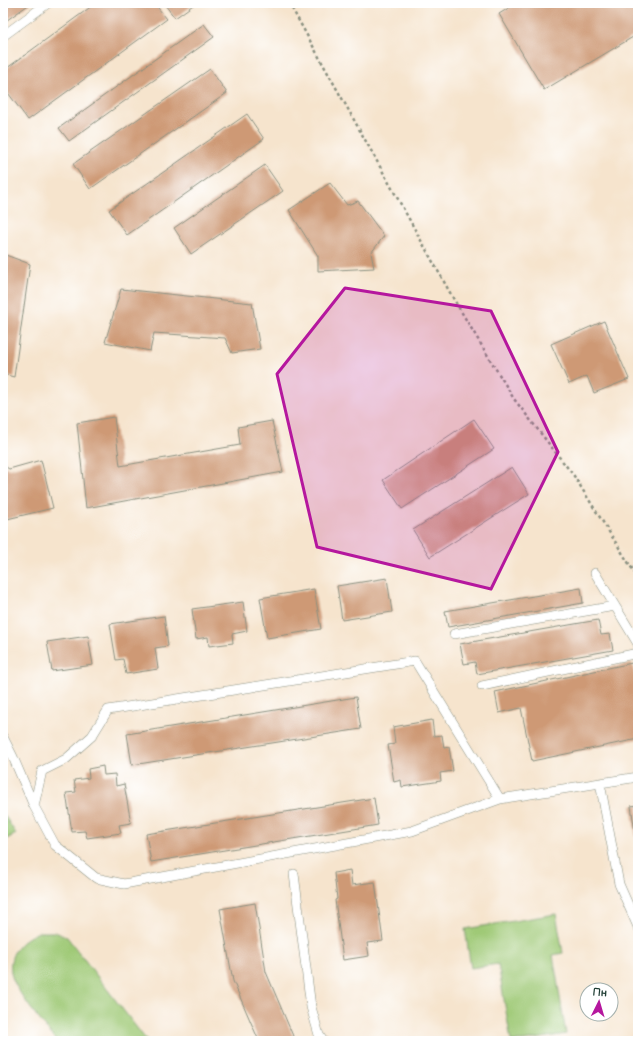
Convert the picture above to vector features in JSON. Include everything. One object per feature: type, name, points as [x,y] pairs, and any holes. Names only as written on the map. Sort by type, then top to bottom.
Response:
[{"type":"lane","points":[[3,36],[48,3]]},
{"type":"lane","points":[[595,572],[638,644]]},
{"type":"lane","points":[[454,634],[615,606]]},
{"type":"lane","points":[[482,686],[638,653]]},
{"type":"lane","points":[[34,806],[42,772],[66,759],[92,736],[108,710],[415,661],[500,799]]},
{"type":"lane","points":[[3,737],[34,806],[55,845],[96,878],[124,884],[412,831],[500,799],[638,777]]},
{"type":"lane","points":[[600,783],[619,884],[638,927]]},
{"type":"lane","points":[[294,874],[310,1007],[319,1035],[323,1041]]},
{"type":"path","points":[[289,3],[453,298],[514,399],[574,476],[638,578]]},
{"type":"highlighted area","points":[[345,288],[491,311],[558,452],[491,589],[317,547],[277,374]]},
{"type":"green space","points":[[3,813],[16,834],[3,841]]},
{"type":"green space","points":[[556,914],[563,953],[553,955],[566,1034],[524,1041],[511,1041],[498,964],[471,968],[465,929]]},
{"type":"green space","points":[[39,932],[55,932],[67,937],[147,1041],[56,1041],[23,998],[17,988],[11,972],[14,952],[27,938]]},
{"type":"building","points":[[3,3],[31,3],[3,23]]},
{"type":"building","points":[[96,3],[154,3],[167,19],[28,120],[3,86],[3,71]]},
{"type":"building","points":[[167,3],[196,3],[175,18],[165,5]]},
{"type":"building","points":[[517,3],[638,3],[638,34],[544,90],[499,14]]},
{"type":"building","points":[[204,24],[214,37],[69,141],[59,128]]},
{"type":"building","points":[[210,69],[227,93],[90,189],[73,164]]},
{"type":"building","points":[[247,114],[264,139],[127,235],[109,210]]},
{"type":"building","points":[[265,165],[283,191],[191,254],[174,228]]},
{"type":"building","points":[[330,183],[347,205],[358,201],[384,236],[371,253],[374,268],[318,271],[318,256],[289,210]]},
{"type":"building","points":[[3,254],[30,264],[14,377],[3,374]]},
{"type":"building","points":[[121,289],[252,303],[260,349],[232,353],[225,338],[154,333],[150,351],[105,342]]},
{"type":"building","points":[[604,321],[629,379],[594,393],[587,376],[569,384],[551,344]]},
{"type":"building","points":[[114,417],[120,466],[240,445],[238,427],[272,421],[283,472],[86,508],[77,423]]},
{"type":"building","points":[[474,419],[494,449],[402,509],[383,480]]},
{"type":"building","points":[[41,460],[53,508],[3,520],[3,465],[9,469]]},
{"type":"building","points":[[512,467],[529,494],[430,557],[413,530]]},
{"type":"building","points":[[387,578],[392,612],[342,620],[337,586]]},
{"type":"building","points":[[581,588],[583,603],[448,627],[445,611]]},
{"type":"building","points":[[314,589],[321,629],[267,638],[260,598]]},
{"type":"building","points":[[243,602],[247,631],[232,634],[233,643],[209,646],[208,637],[196,639],[192,609]]},
{"type":"building","points":[[164,616],[168,646],[155,648],[158,669],[126,674],[123,659],[116,660],[110,624]]},
{"type":"building","points":[[598,620],[601,635],[610,634],[613,650],[477,674],[475,662],[464,664],[460,644]]},
{"type":"building","points":[[88,636],[93,665],[52,671],[47,642]]},
{"type":"building","points":[[632,663],[638,689],[638,739],[532,761],[521,708],[499,713],[495,692]]},
{"type":"building","points":[[356,697],[361,729],[132,765],[127,734]]},
{"type":"building","points":[[432,720],[434,736],[442,735],[444,748],[449,747],[453,771],[440,773],[441,781],[402,787],[401,780],[394,782],[388,745],[395,744],[393,727]]},
{"type":"building","points":[[103,766],[104,775],[115,774],[116,786],[124,784],[131,823],[119,825],[121,833],[87,838],[85,831],[72,832],[66,793],[76,792],[74,780],[89,778],[88,769]]},
{"type":"building","points":[[374,798],[378,825],[151,862],[146,834]]},
{"type":"building","points":[[638,805],[638,845],[637,845],[631,806]]},
{"type":"building","points":[[350,870],[352,885],[375,882],[383,941],[367,943],[369,956],[343,960],[335,900],[337,899],[334,873]]},
{"type":"building","points":[[255,903],[266,972],[293,1036],[297,1041],[259,1041],[233,981],[220,909]]}]
